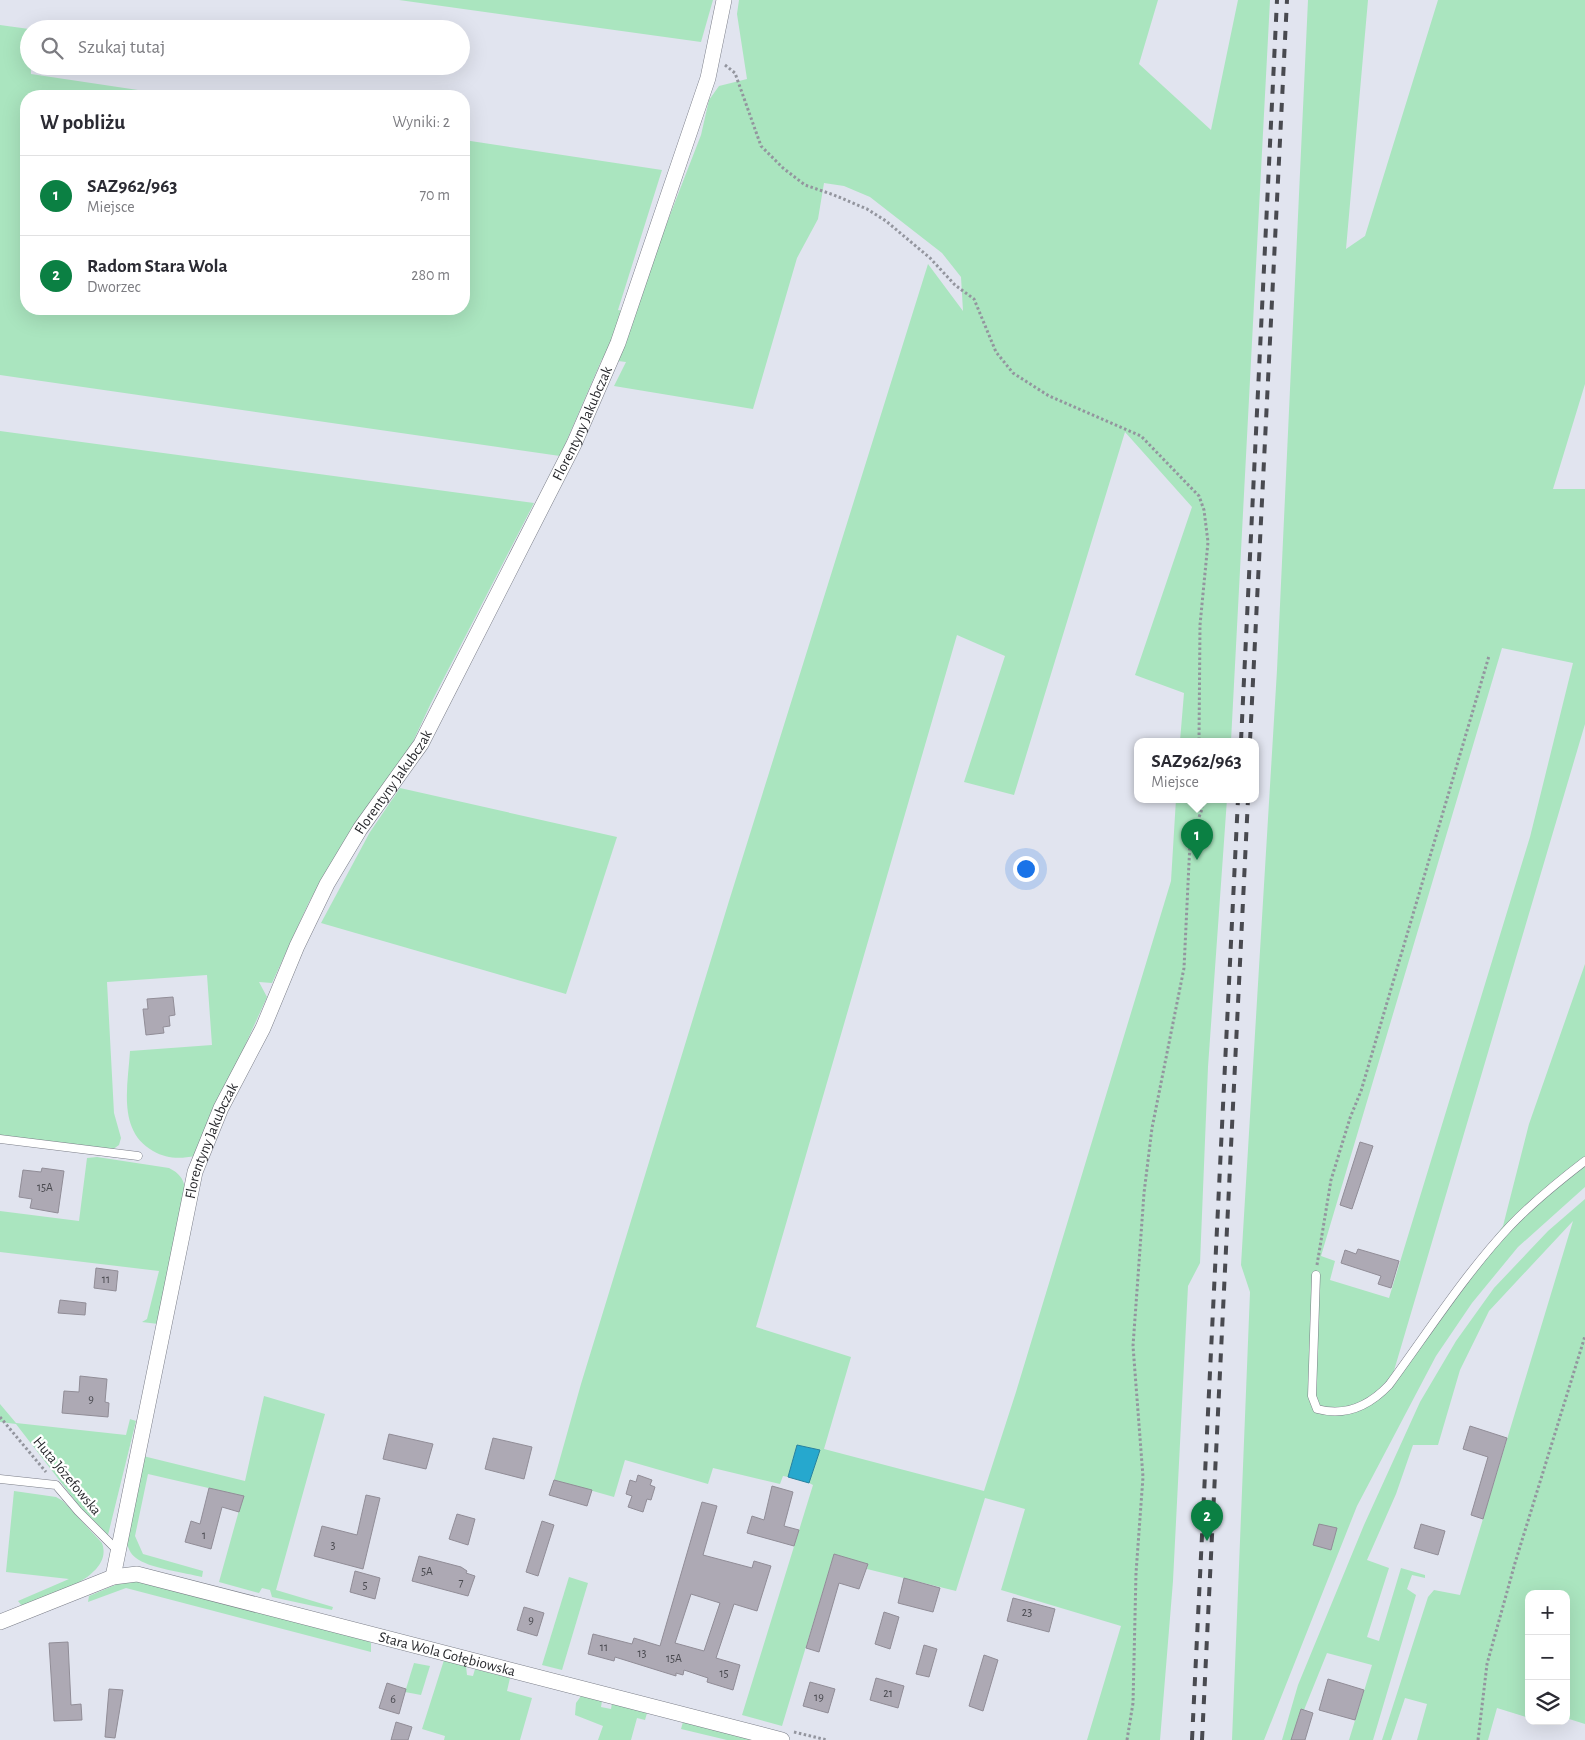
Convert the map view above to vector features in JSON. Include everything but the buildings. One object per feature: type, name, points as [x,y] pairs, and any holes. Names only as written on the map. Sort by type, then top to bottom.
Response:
[{"type":"street","name":"Florentyny Jakubczak","points":[[113,1577],[195,1172],[221,1108],[263,1028],[297,946],[327,884],[360,829],[421,744],[574,444],[618,343],[708,78],[724,0]]},
{"type":"street","name":"Stara Wola Gołębiowska","points":[[0,1622],[113,1577],[137,1574],[160,1578],[782,1740]]},
{"type":"lane","points":[[0,1139],[138,1156]]},
{"type":"lane","points":[[1316,1275],[1312,1396],[1317,1409],[1329,1412],[1342,1412],[1375,1400],[1389,1385],[1468,1277],[1509,1227],[1555,1184],[1585,1161]]},
{"type":"lane","points":[[0,1479],[56,1485]]},
{"type":"lane","name":"Huta Józefowska","points":[[56,1485],[84,1518],[117,1550]]},
{"type":"path","points":[[713,55],[735,73],[761,146],[783,168],[805,186],[834,194],[867,209],[886,221],[930,258],[954,285],[974,299],[996,352],[1013,373],[1049,396],[1142,436],[1199,496],[1204,510],[1208,542],[1200,625],[1199,738]]},
{"type":"path","points":[[1316,1275],[1331,1180],[1350,1118],[1361,1091],[1489,656]]},
{"type":"path","points":[[1127,1740],[1133,1704],[1136,1573],[1143,1477],[1133,1346],[1144,1193],[1152,1128],[1184,968],[1190,842],[1202,809],[1202,803]]},
{"type":"path","points":[[1478,1740],[1487,1664],[1515,1563],[1585,1336]]},
{"type":"path","name":"Huta Józefowska","points":[[0,1417],[56,1485]]},
{"type":"green space","points":[[399,0],[713,0],[701,42]]},
{"type":"green space","points":[[739,0],[1158,0],[1139,64],[1211,130],[1238,0],[1270,0],[1231,738],[1180,738],[1184,693],[1135,675],[1192,507],[1125,432],[1014,795],[964,782],[1005,656],[957,635],[756,1327],[851,1357],[824,1449],[984,1491],[1016,1392],[1171,881],[1176,803],[1227,803],[1208,1067],[1200,1263],[1188,1286],[1173,1581],[1160,1740],[1087,1740],[1121,1626],[1001,1590],[1025,1509],[985,1498],[956,1591],[867,1569],[868,1564],[834,1554],[782,1726],[742,1715],[813,1485],[809,1483],[820,1450],[797,1445],[788,1477],[783,1476],[780,1484],[713,1468],[708,1484],[625,1460],[614,1497],[554,1480],[581,1384],[729,901],[928,264],[963,311],[961,277],[942,253],[870,197],[844,186],[824,183],[818,219],[797,258],[753,409],[614,386],[626,362],[602,359],[560,456],[0,375],[0,25],[20,28],[20,75],[38,75],[138,90],[20,90],[20,315],[470,315],[470,141],[662,170],[618,310],[632,313],[701,135],[709,100],[719,86],[747,79],[737,14]]},
{"type":"green space","points":[[1308,0],[1368,0],[1346,249],[1365,236],[1438,0],[1585,0],[1585,384],[1553,489],[1585,489],[1585,724],[1393,1374],[1503,1226],[1529,1124],[1585,964],[1585,1187],[1518,1247],[1472,1303],[1436,1356],[1357,1506],[1264,1740],[1232,1740],[1250,1292],[1241,1265],[1277,670]],"holes":[[[1502,648],[1573,663],[1530,837],[1389,1298],[1330,1280],[1335,1261],[1321,1256]]]},
{"type":"green space","points":[[0,431],[534,503],[431,703],[409,750],[344,841],[309,902],[272,983],[259,982],[267,997],[195,1156],[168,1157],[158,1154],[142,1142],[134,1132],[129,1120],[127,1092],[130,1051],[212,1045],[207,975],[107,982],[114,1113],[121,1138],[119,1145],[112,1150],[0,1136]]},
{"type":"green space","points":[[400,788],[617,837],[566,994],[321,923],[370,832]]},
{"type":"green space","points":[[97,1157],[169,1168],[178,1174],[183,1181],[185,1188],[158,1324],[142,1322],[147,1319],[159,1271],[0,1252],[0,1211],[79,1221],[87,1158]]},
{"type":"green space","points":[[1585,1199],[1585,1724],[1570,1719],[1570,1590],[1525,1590],[1525,1717],[1497,1708],[1488,1740],[1417,1740],[1427,1704],[1405,1698],[1391,1740],[1382,1740],[1428,1597],[1434,1590],[1460,1595],[1573,1221],[1489,1311],[1460,1370],[1438,1445],[1413,1445],[1396,1494],[1367,1560],[1389,1568],[1367,1637],[1379,1641],[1401,1568],[1425,1575],[1425,1578],[1412,1575],[1407,1589],[1416,1595],[1373,1740],[1349,1740],[1372,1665],[1327,1653],[1304,1710],[1301,1709],[1291,1740],[1282,1740],[1298,1685],[1364,1525],[1420,1402],[1456,1341],[1494,1288],[1548,1231]]},
{"type":"green space","points":[[264,1396],[325,1414],[276,1590],[333,1607],[332,1610],[272,1597],[270,1590],[262,1588],[259,1593],[219,1582],[243,1496],[148,1474],[135,1536],[143,1554],[203,1571],[202,1577],[142,1562],[132,1555],[126,1541],[143,1456],[245,1481]]},
{"type":"green space","points":[[0,1404],[16,1423],[126,1435],[130,1419],[136,1421],[108,1535],[80,1507],[16,1424],[0,1422]]},
{"type":"green space","points":[[14,1491],[56,1497],[63,1501],[102,1543],[103,1555],[98,1566],[76,1584],[22,1606],[18,1601],[69,1579],[6,1572]]},
{"type":"green space","points":[[569,1577],[588,1583],[562,1670],[542,1665]]},
{"type":"green space","points":[[140,1581],[368,1640],[371,1643],[371,1652],[126,1588],[88,1602],[89,1596],[120,1583]]},
{"type":"green space","points":[[444,1660],[466,1666],[467,1675],[473,1676],[475,1669],[510,1678],[507,1691],[532,1698],[520,1740],[444,1740],[445,1736],[422,1729]]},
{"type":"green space","points":[[414,1663],[430,1666],[421,1695],[405,1692]]},
{"type":"green space","points":[[581,1696],[602,1701],[601,1707],[611,1709],[612,1703],[647,1713],[645,1720],[637,1718],[631,1740],[598,1740],[603,1726],[575,1715],[576,1703]]},
{"type":"green space","points":[[683,1722],[759,1740],[727,1740],[681,1729]]},
{"type":"water","points":[[797,1445],[820,1450],[809,1483],[788,1477]]},
{"type":"railway","points":[[1241,738],[1277,0]]},
{"type":"railway","points":[[1250,738],[1287,0]]},
{"type":"railway","points":[[1192,1740],[1238,803]]},
{"type":"railway","points":[[1202,1740],[1248,803]]},
{"type":"place","name":"SAZ962/963","points":[[1197,860]]},
{"type":"place","name":"Radom Stara Wola","points":[[1207,1541]]}]
